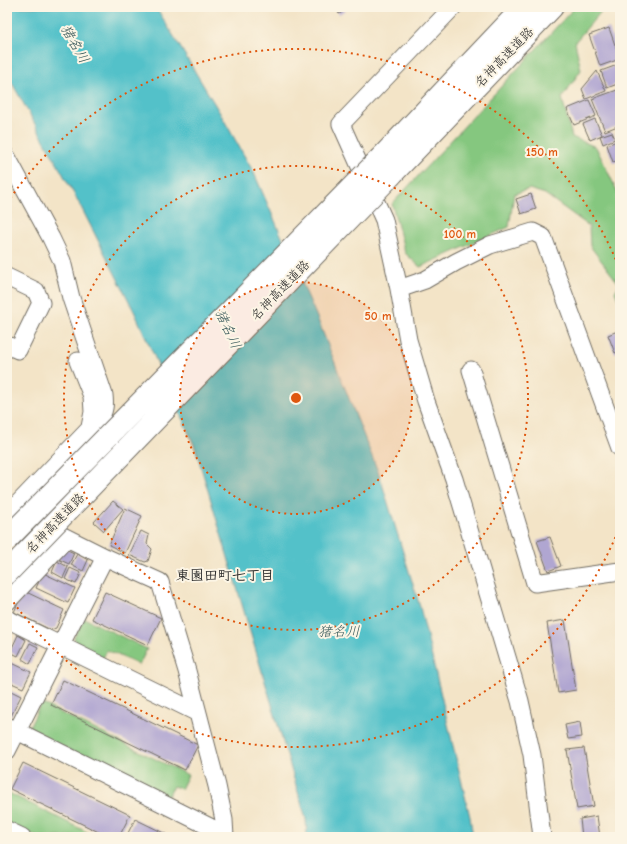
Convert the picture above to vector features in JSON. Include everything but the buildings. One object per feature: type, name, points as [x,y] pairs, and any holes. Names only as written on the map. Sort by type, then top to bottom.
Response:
[{"type":"highway","name":"名神高速道路","points":[[7,573],[386,166],[524,7]]},
{"type":"highway","name":"名神高速道路","points":[[7,540],[386,166],[552,7]]},
{"type":"street","points":[[453,7],[341,124],[384,220],[408,340],[426,401],[454,479],[520,701],[532,755],[542,837]]},
{"type":"street","points":[[7,157],[62,261],[71,298],[104,394],[105,404],[104,413],[9,511],[160,582],[187,671],[217,786],[224,820],[225,835]]},
{"type":"street","points":[[399,289],[425,280],[456,262],[490,246],[533,232],[543,237],[620,448]]},
{"type":"street","points":[[7,277],[36,291],[41,303],[18,350],[7,345]]},
{"type":"street","points":[[78,361],[92,396],[93,412],[89,429]]},
{"type":"street","points":[[471,370],[535,583],[620,571]]},
{"type":"street","points":[[7,602],[67,538]]},
{"type":"street","points":[[7,751],[12,729],[60,645],[105,557]]},
{"type":"street","points":[[7,619],[198,713]]},
{"type":"street","points":[[12,729],[225,835]]},
{"type":"street","points":[[7,830],[22,837]]},
{"type":"green space","points":[[575,7],[605,7],[575,42],[581,70],[562,98],[572,137],[596,147],[620,197],[620,304],[615,292],[619,284],[590,246],[589,226],[545,194],[529,189],[514,194],[509,227],[420,267],[405,253],[392,204]]},
{"type":"green space","points":[[84,618],[147,649],[139,665],[107,650],[103,658],[77,645],[74,638]]},
{"type":"green space","points":[[41,703],[188,775],[181,789],[173,786],[169,795],[165,797],[28,730]]},
{"type":"green space","points":[[7,792],[97,837],[37,837],[7,822]]},
{"type":"water","name":"猪名川","points":[[7,7],[156,7],[220,113],[254,173],[316,315],[379,474],[420,607],[470,817],[473,837],[307,837],[306,819],[195,447],[134,311],[78,201],[7,74]]},
{"type":"district","name":"東園田町七丁目","points":[[225,575]]}]
